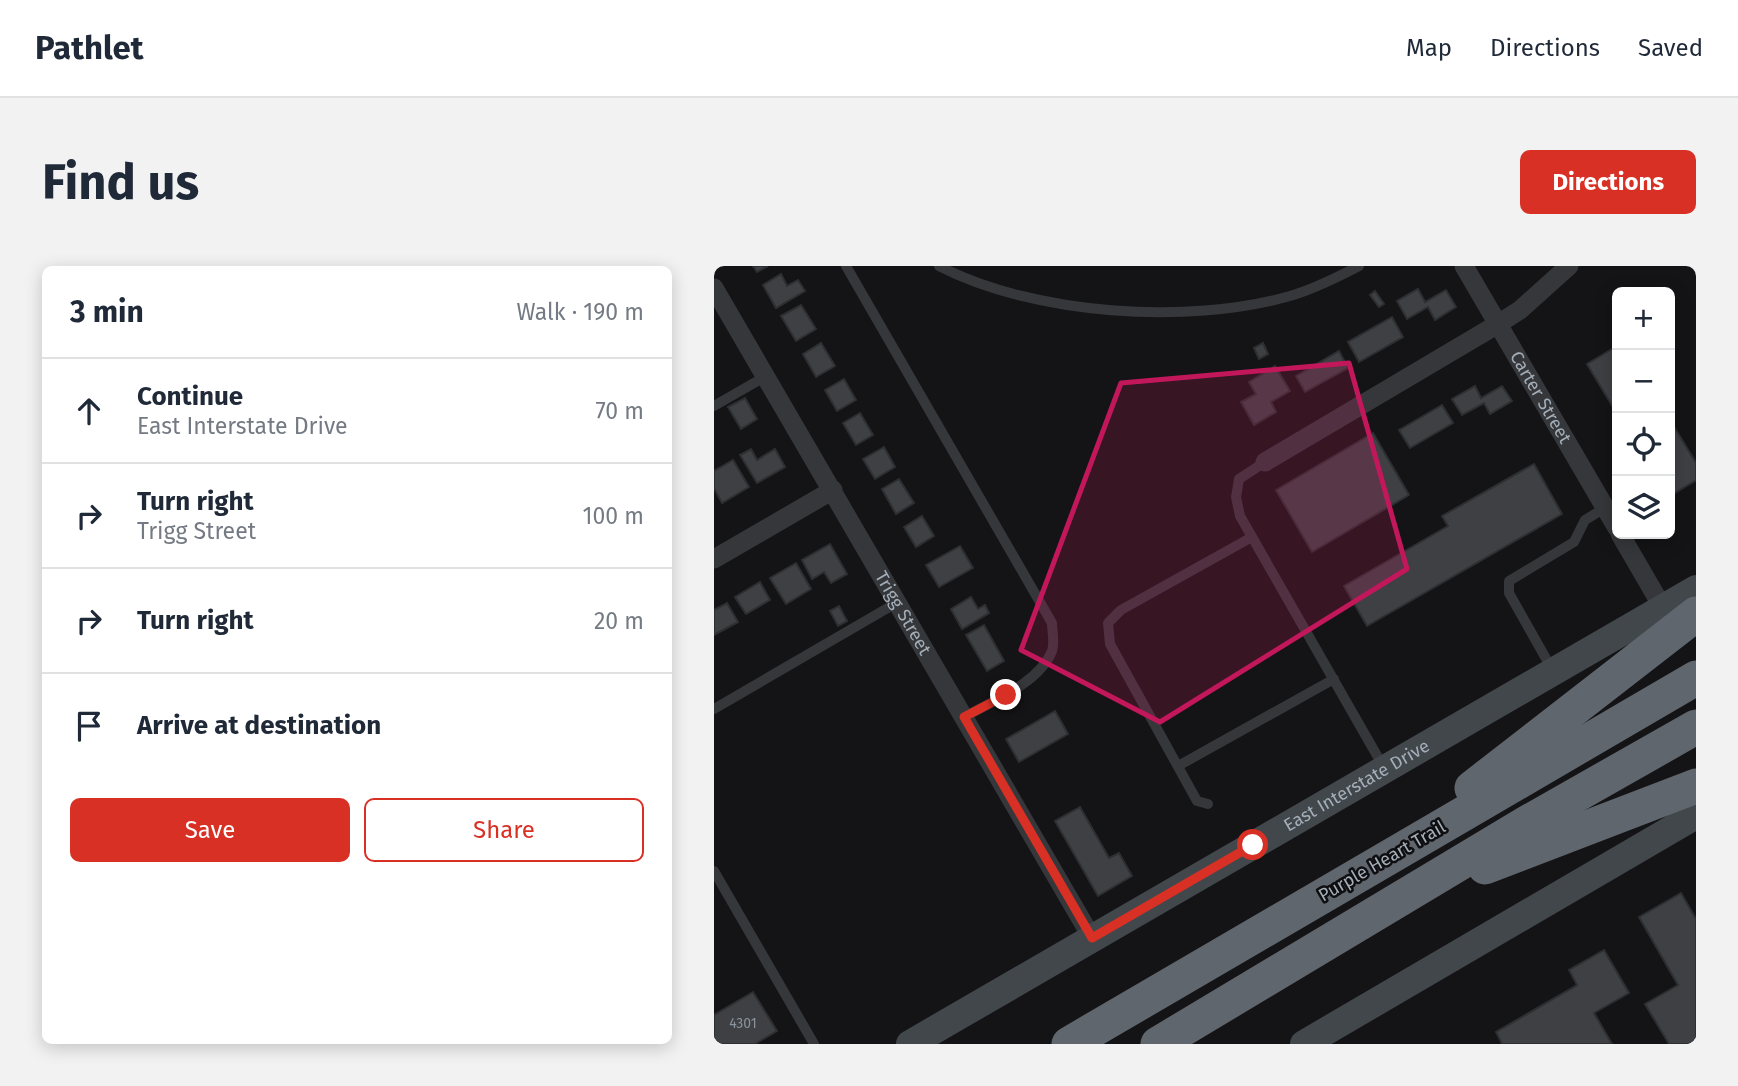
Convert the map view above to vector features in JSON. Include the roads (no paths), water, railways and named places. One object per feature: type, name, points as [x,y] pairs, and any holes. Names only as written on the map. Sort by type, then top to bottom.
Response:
[{"type":"highway","points":[[1399,851],[1680,611]]},
{"type":"highway","name":"Purple Heart Trail","points":[[1069,1044],[1696,678]]},
{"type":"highway","points":[[1158,1044],[1696,727]]},
{"type":"highway","points":[[1400,899],[1696,786]]},
{"type":"main road","name":"East Interstate Drive","points":[[910,1044],[1553,672],[1680,611],[1696,589]]},
{"type":"main road","points":[[1304,1044],[1696,815]]},
{"type":"street","name":"Carter Street","points":[[1464,266],[1612,520]]},
{"type":"street","points":[[1265,462],[1520,310],[1569,266]]},
{"type":"street","name":"Trigg Street","points":[[714,288],[1092,938]]},
{"type":"street","points":[[714,559],[833,490]]},
{"type":"street","points":[[1624,539],[1680,611]]},
{"type":"lane","points":[[846,266],[1052,623],[1054,648],[1043,667],[1006,695],[964,717]]},
{"type":"lane","points":[[939,266],[964,279],[1039,299],[1108,312],[1226,306],[1289,296],[1328,282],[1359,266]]},
{"type":"lane","points":[[714,406],[766,376]]},
{"type":"lane","points":[[1265,462],[1239,479],[1236,497],[1240,516],[1385,768]]},
{"type":"lane","points":[[1553,672],[1509,593],[1509,581],[1573,542],[1585,520],[1605,508]]},
{"type":"lane","points":[[1208,804],[1197,801],[1110,644],[1108,623],[1121,610],[1252,537]]},
{"type":"lane","points":[[714,709],[898,602]]},
{"type":"lane","points":[[1178,766],[1334,679]]},
{"type":"lane","points":[[714,871],[809,1043]]}]
